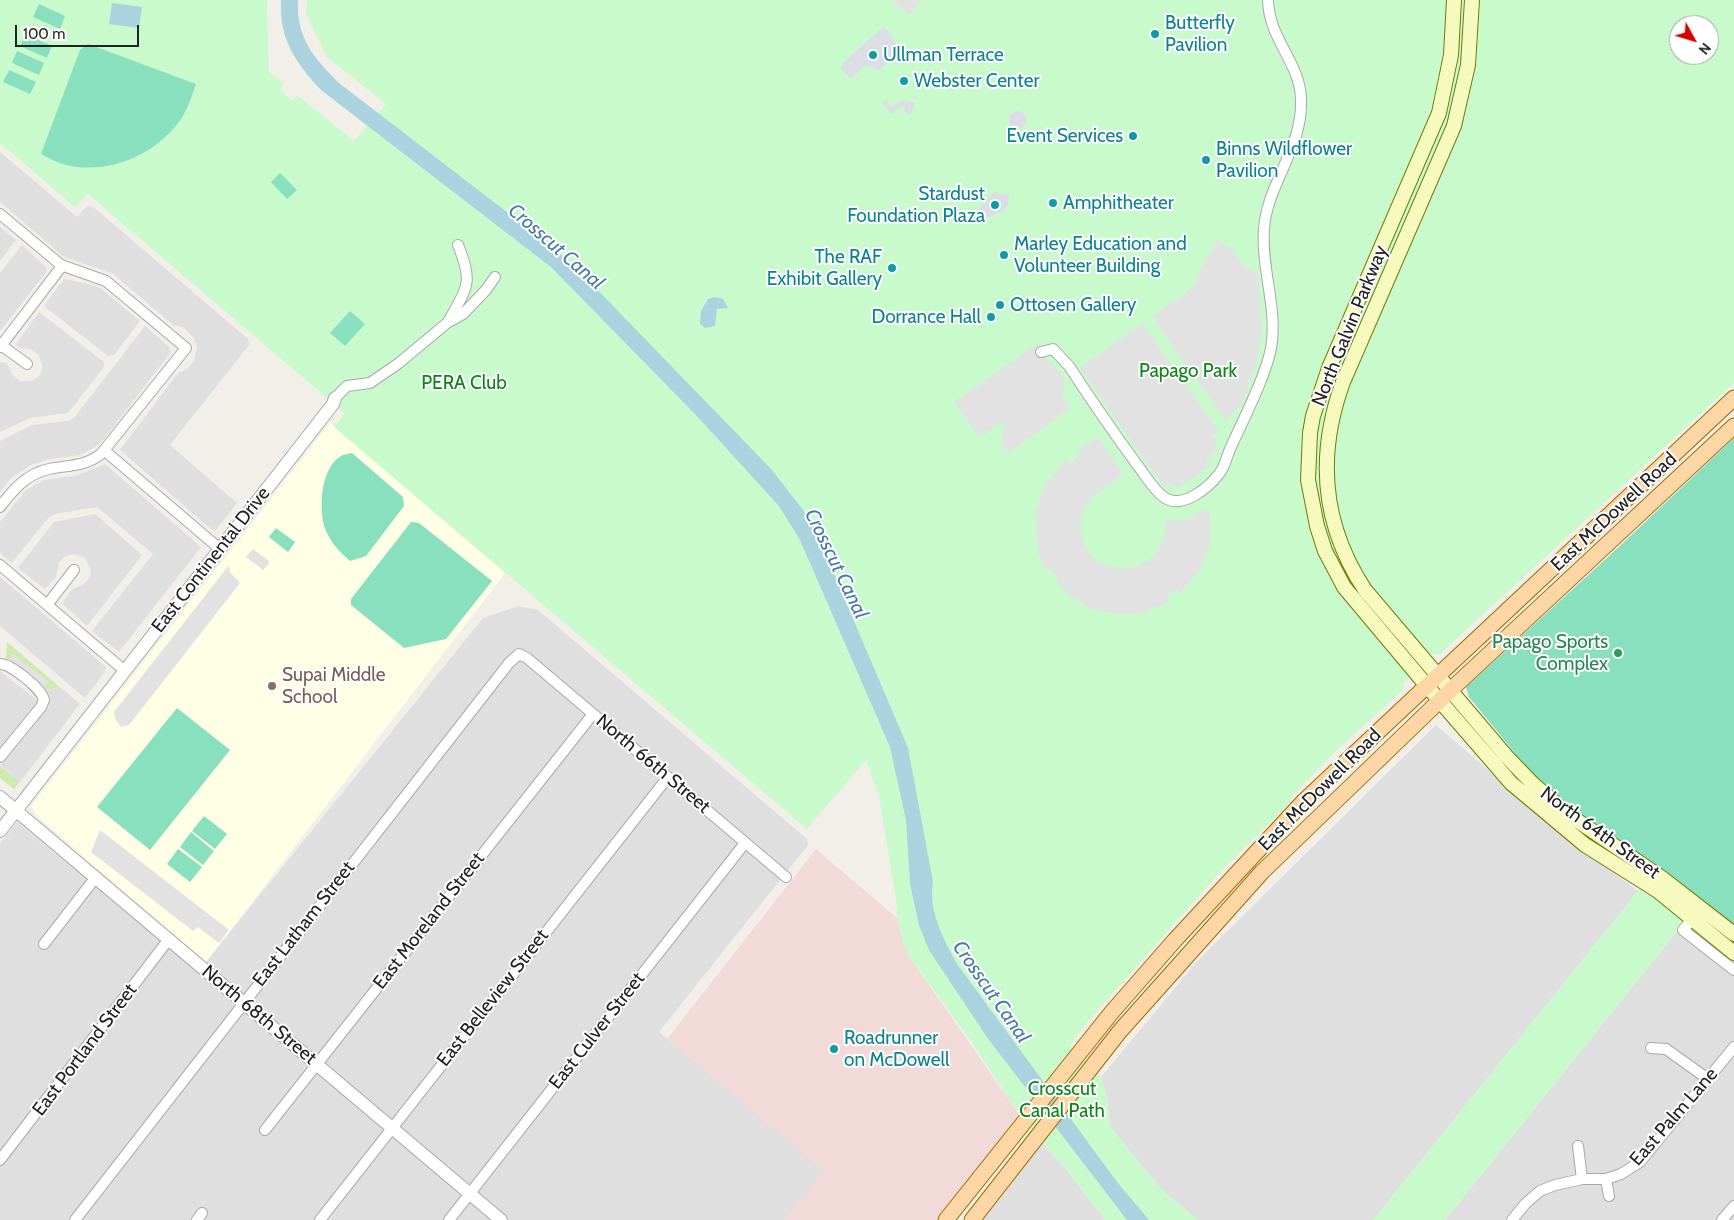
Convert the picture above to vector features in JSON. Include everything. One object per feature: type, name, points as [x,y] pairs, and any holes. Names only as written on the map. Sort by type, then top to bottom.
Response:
[{"type":"main road","name":"North Galvin Parkway","points":[[1432,681],[1373,623],[1337,576],[1323,544],[1312,509],[1308,480],[1308,452],[1310,433],[1323,383],[1439,113],[1451,55],[1454,0]]},
{"type":"main road","name":"North Galvin Parkway","points":[[1432,681],[1365,590],[1348,562],[1341,546],[1330,508],[1327,486],[1327,451],[1332,416],[1343,382],[1454,126],[1468,65],[1472,0]]},
{"type":"main road","name":"East McDowell Road","points":[[946,1220],[1051,1088],[1162,954],[1280,827],[1432,681],[1734,398]]},
{"type":"main road","name":"East McDowell Road","points":[[972,1220],[1120,1031],[1231,906],[1335,800],[1734,426]]},
{"type":"main road","name":"North 64th Street","points":[[1432,681],[1511,783],[1580,832],[1734,952]]},
{"type":"main road","points":[[1162,954],[1203,922],[1231,906],[1237,886],[1259,861],[1280,827]]},
{"type":"main road","name":"North 64th Street","points":[[1580,832],[1662,878],[1734,934]]},
{"type":"street","points":[[1041,352],[1053,349],[1068,366],[1117,436],[1163,496],[1178,502],[1193,496],[1220,473],[1270,357],[1272,318],[1264,230],[1266,211],[1297,138],[1302,107],[1297,78],[1276,38],[1270,22],[1268,0]]},
{"type":"street","points":[[0,214],[62,266],[106,281],[186,348],[105,451],[83,464],[48,469],[29,477],[13,490],[0,507]]},
{"type":"street","name":"East Continental Drive","points":[[447,322],[461,301],[468,281],[468,268],[458,245]]},
{"type":"street","points":[[27,364],[1,346],[62,266]]},
{"type":"street","name":"East Continental Drive","points":[[0,832],[333,404],[335,398],[347,386],[370,383],[384,374],[447,322],[463,314],[486,290],[495,276]]},
{"type":"street","points":[[105,451],[220,549]]},
{"type":"street","points":[[0,565],[125,671]]},
{"type":"street","points":[[47,605],[74,570]]},
{"type":"street","name":"North 66th Street","points":[[519,654],[527,658],[786,877]]},
{"type":"street","name":"East Latham Street","points":[[75,1220],[243,1001],[509,663],[519,654]]},
{"type":"street","points":[[0,757],[41,707],[43,696],[39,690],[10,666],[2,664]]},
{"type":"street","name":"East Moreland Street","points":[[265,1130],[593,714]]},
{"type":"street","name":"East Belleview Street","points":[[320,1220],[391,1127],[668,777]]},
{"type":"street","name":"North 68th Street","points":[[0,798],[317,1063],[501,1220]]},
{"type":"street","name":"East Culver Street","points":[[449,1220],[745,843]]},
{"type":"street","points":[[44,944],[96,877]]},
{"type":"street","points":[[1692,919],[1683,930],[1734,970]]},
{"type":"street","name":"East Portland Street","points":[[0,1160],[169,939]]},
{"type":"street","name":"East Palm Lane","points":[[1512,1220],[1526,1203],[1540,1191],[1555,1185],[1582,1179],[1606,1179],[1621,1174],[1640,1162],[1734,1047]]},
{"type":"street","points":[[1651,1048],[1666,1049],[1708,1079]]},
{"type":"street","points":[[1578,1146],[1582,1179]]},
{"type":"street","points":[[1606,1179],[1609,1196]]},
{"type":"street","points":[[1722,1220],[1734,1206]]},
{"type":"shaded area","points":[[895,0],[919,0],[921,2],[910,15],[893,3]]},
{"type":"shaded area","name":"Ullman Terrace","points":[[883,27],[890,33],[897,47],[894,57],[879,70],[865,65],[851,79],[841,68],[841,65]]},
{"type":"shaded area","points":[[886,100],[892,107],[898,101],[900,103],[904,100],[915,103],[911,114],[906,113],[904,109],[906,107],[902,106],[891,114],[882,102]]},
{"type":"shaded area","points":[[1018,111],[1024,114],[1027,120],[1024,126],[1018,129],[1012,126],[1009,120],[1012,114]]},
{"type":"shaded area","points":[[0,152],[77,217],[87,206],[92,206],[248,339],[249,345],[170,445],[237,503],[216,530],[211,529],[120,450],[178,373],[187,369],[194,361],[197,347],[194,338],[183,327],[173,325],[112,273],[64,257],[0,202]]},
{"type":"shaded area","name":"Stardust Foundation Plaza","points":[[994,192],[1006,194],[1009,197],[1008,205],[1002,212],[982,219],[978,210]]},
{"type":"shaded area","points":[[0,227],[16,240],[0,261]]},
{"type":"shaded area","points":[[1218,240],[1233,251],[1246,268],[1258,273],[1262,336],[1255,369],[1242,404],[1226,421],[1152,317],[1193,287],[1201,268]]},
{"type":"shaded area","points":[[22,245],[45,266],[47,271],[0,331],[0,273]]},
{"type":"shaded area","points":[[64,279],[100,288],[140,321],[114,355],[108,356],[44,306]]},
{"type":"shaded area","points":[[39,312],[104,362],[104,367],[68,413],[30,418],[0,432],[0,362],[7,363],[13,376],[20,381],[32,381],[39,376],[43,367],[38,354],[30,349],[19,348],[16,344]]},
{"type":"shaded area","points":[[1142,323],[1218,430],[1213,435],[1219,449],[1206,460],[1210,466],[1179,488],[1169,483],[1163,486],[1080,368]]},
{"type":"shaded area","points":[[145,326],[169,347],[171,352],[104,439],[95,447],[80,455],[46,460],[31,465],[11,478],[0,492],[0,441],[32,425],[67,421],[74,418]]},
{"type":"shaded area","points":[[1037,344],[1049,362],[1065,376],[1063,399],[1070,409],[1008,453],[1001,444],[1005,421],[979,437],[954,402]]},
{"type":"shaded area","name":"Supai Middle School","points":[[330,423],[505,573],[206,962],[38,817],[31,806]]},
{"type":"shaded area","points":[[1097,437],[1124,474],[1093,496],[1085,507],[1081,519],[1084,545],[1092,556],[1102,564],[1122,569],[1141,565],[1152,558],[1160,547],[1165,535],[1165,521],[1195,519],[1194,513],[1209,509],[1211,540],[1200,571],[1180,594],[1176,590],[1166,598],[1168,602],[1143,613],[1116,614],[1089,608],[1071,597],[1056,582],[1059,580],[1052,569],[1047,572],[1038,551],[1036,512],[1045,486],[1066,459],[1070,463],[1081,455],[1078,450]]},
{"type":"shaded area","points":[[105,464],[201,547],[119,652],[92,631],[153,554],[97,507],[55,514],[48,518],[12,563],[0,553],[0,522],[26,490],[44,480],[78,475]]},
{"type":"shaded area","points":[[95,514],[142,555],[87,626],[62,603],[72,589],[82,585],[89,579],[91,569],[84,557],[72,554],[64,557],[59,563],[56,577],[45,589],[18,568],[54,522]]},
{"type":"shaded area","points":[[253,549],[270,562],[263,570],[246,557]]},
{"type":"shaded area","points":[[229,565],[230,572],[240,583],[129,725],[121,727],[115,719],[114,712]]},
{"type":"shaded area","points":[[0,577],[106,667],[105,672],[85,698],[0,626]]},
{"type":"shaded area","points":[[518,606],[538,610],[807,839],[808,845],[659,1032],[825,1171],[784,1220],[0,1220],[0,844],[17,822],[198,972],[483,618]]},
{"type":"shaded area","points":[[13,654],[48,682],[44,688],[9,660]]},
{"type":"shaded area","points":[[0,671],[37,700],[37,704],[0,750]]},
{"type":"shaded area","points":[[60,687],[80,704],[20,782],[0,765],[44,710],[48,700],[45,690]]},
{"type":"shaded area","points":[[1436,725],[1564,836],[1638,891],[1373,1220],[1198,1220],[1162,1190],[1110,1127],[1107,1099],[1101,1077],[1200,958]]},
{"type":"shaded area","points":[[100,830],[229,930],[219,943],[198,927],[193,931],[91,852]]},
{"type":"shaded area","points":[[816,849],[897,918],[906,952],[1021,1117],[938,1220],[784,1220],[824,1171],[667,1039]]},
{"type":"shaded area","points":[[1679,929],[1734,974],[1734,1220],[1445,1220]]},
{"type":"shaded area","points":[[1041,1141],[1058,1161],[1055,1155],[1105,1220],[979,1220]]},
{"type":"green space","name":"Papago Park","points":[[0,0],[267,0],[269,72],[284,84],[280,90],[292,101],[297,95],[354,141],[386,104],[327,57],[306,14],[307,0],[1734,0],[1734,383],[1440,654],[1430,654],[1404,683],[1403,690],[1336,751],[1293,795],[1287,806],[1221,871],[1084,1026],[1070,1046],[1101,1077],[1107,1099],[1110,1127],[1162,1190],[1198,1220],[1105,1220],[1058,1159],[1061,1164],[1021,1117],[971,1041],[906,952],[897,918],[896,899],[879,797],[866,760],[807,829],[334,427],[345,414],[341,410],[88,194],[75,207],[0,143]]},
{"type":"green space","points":[[39,4],[65,16],[60,29],[33,17]]},
{"type":"green space","points":[[25,34],[52,46],[47,58],[20,46]]},
{"type":"green space","points":[[88,44],[196,84],[181,119],[159,143],[130,159],[99,167],[66,165],[41,154],[80,50]]},
{"type":"green space","points":[[17,51],[44,63],[39,75],[12,63]]},
{"type":"green space","points":[[9,70],[36,82],[30,94],[3,82]]},
{"type":"green space","points":[[280,173],[297,190],[287,199],[271,182]]},
{"type":"green space","points":[[350,311],[365,324],[345,346],[330,333]]},
{"type":"green space","name":"Papago Sports Complex","points":[[1734,438],[1734,927],[1556,798],[1524,766],[1469,697],[1466,687],[1620,546]]},
{"type":"green space","points":[[352,453],[403,497],[404,506],[366,556],[350,561],[336,547],[326,531],[323,523],[322,502],[325,480],[329,470],[341,456]]},
{"type":"green space","points":[[411,522],[419,523],[492,581],[446,639],[404,648],[351,605],[351,599]]},
{"type":"green space","points":[[276,528],[295,542],[288,552],[269,537]]},
{"type":"green space","points":[[7,642],[60,687],[45,690],[44,688],[48,682],[13,654],[9,660],[6,659]]},
{"type":"green space","points":[[177,708],[230,750],[150,850],[97,807]]},
{"type":"green space","points":[[0,766],[20,782],[14,789],[0,778]]},
{"type":"green space","points":[[204,816],[227,834],[215,849],[192,831]]},
{"type":"green space","points":[[191,832],[214,851],[203,865],[180,847]]},
{"type":"green space","points":[[178,849],[202,867],[190,882],[167,864]]},
{"type":"green space","points":[[1661,870],[1700,899],[1679,929],[1445,1220],[1373,1220],[1638,891]]},
{"type":"water","points":[[281,0],[298,0],[300,25],[308,46],[339,83],[551,246],[583,275],[772,470],[803,510],[816,532],[908,748],[933,882],[933,904],[938,925],[947,945],[957,964],[1117,1182],[1149,1220],[1127,1220],[989,1040],[929,950],[919,925],[910,884],[906,820],[890,747],[800,540],[779,506],[695,414],[551,267],[321,90],[296,60],[290,49],[283,27]]},
{"type":"water","points":[[112,3],[142,7],[139,28],[109,24]]},
{"type":"water","points":[[715,297],[723,299],[728,308],[717,309],[715,326],[705,328],[700,324],[701,311],[708,299]]},
{"type":"place","name":"Butterfly Pavilion","points":[[1155,34]]},
{"type":"place","name":"Ullman Terrace","points":[[873,55]]},
{"type":"place","name":"Webster Center","points":[[904,81]]},
{"type":"place","name":"Event Services","points":[[1133,136]]},
{"type":"place","name":"Binns Wildflower Pavilion","points":[[1206,160]]},
{"type":"place","name":"Amphitheater","points":[[1053,203]]},
{"type":"place","name":"Stardust Foundation Plaza","points":[[995,205]]},
{"type":"place","name":"Marley Education and Volunteer Building","points":[[1004,255]]},
{"type":"place","name":"The RAF Exhibit Gallery","points":[[892,268]]},
{"type":"place","name":"Ottosen Gallery","points":[[1000,305]]},
{"type":"place","name":"Dorrance Hall","points":[[991,317]]},
{"type":"place","name":"Papago Sports Complex","points":[[1618,653]]},
{"type":"place","name":"Supai Middle School","points":[[272,686]]},
{"type":"place","name":"Roadrunner on McDowell","points":[[834,1049]]},
{"type":"water label","name":"Crosscut Canal","points":[[556,247]]},
{"type":"water label","name":"Crosscut Canal","points":[[836,564]]},
{"type":"water label","name":"Crosscut Canal","points":[[991,992]]},
{"type":"park label","name":"PERA Club","points":[[464,383]]},
{"type":"park label","name":"Crosscut Canal Path","points":[[1062,1100]]}]
